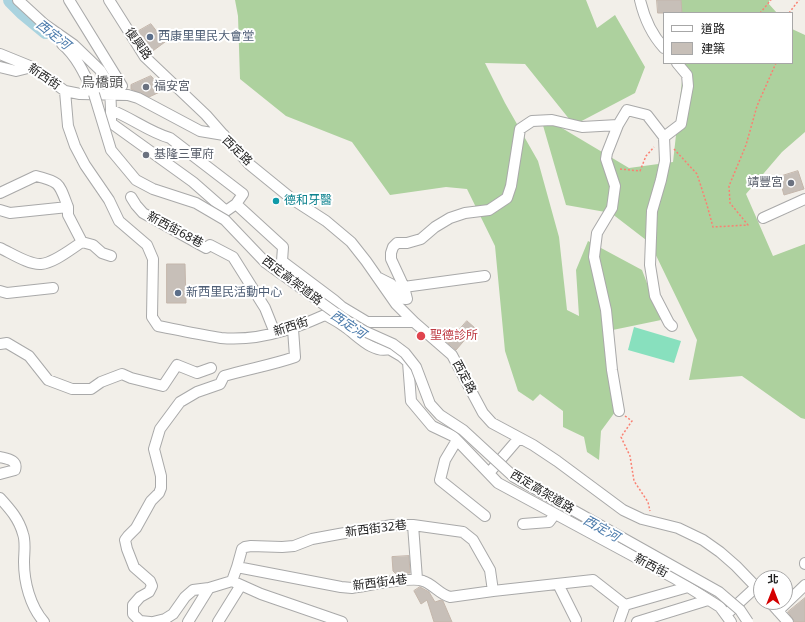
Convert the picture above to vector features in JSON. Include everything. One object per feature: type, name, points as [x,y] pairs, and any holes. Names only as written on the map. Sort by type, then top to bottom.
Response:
[{"type":"street","name":"西定高架道路","points":[[12,0],[33,20],[71,51],[88,81],[90,94],[111,150],[115,157],[136,180],[153,189],[196,203],[225,220],[266,264],[344,319],[393,344],[405,353],[416,366],[430,404],[440,415],[463,430],[514,477],[719,592],[740,610],[748,622]]},
{"type":"street","points":[[18,0],[44,24],[74,45],[100,70],[110,86],[107,94],[111,110],[111,123],[193,182],[226,211],[236,204],[243,194],[170,138],[156,134],[123,115],[111,110]]},
{"type":"street","points":[[69,0],[122,86],[107,94]]},
{"type":"street","name":"復興路","points":[[109,0],[145,57],[206,115],[224,136]]},
{"type":"street","points":[[640,0],[642,10],[657,40],[663,47]]},
{"type":"street","name":"新西街","points":[[0,54],[32,67],[65,91],[90,94],[107,94]]},
{"type":"street","points":[[664,137],[681,124],[688,86],[687,74],[678,64]]},
{"type":"street","points":[[0,67],[16,71],[32,67]]},
{"type":"street","name":"新西街","points":[[65,91],[68,126],[75,146],[85,165],[109,200],[119,221],[147,245],[153,259],[152,317],[158,326],[222,338],[250,337],[293,329],[326,315],[345,327],[364,342],[383,351],[389,349],[408,362],[411,401],[432,426],[453,436],[498,483],[688,587],[720,607],[729,618]]},
{"type":"street","name":"西定路","points":[[107,94],[128,94],[200,131],[224,136],[249,164],[292,199],[326,221],[351,242],[396,304],[452,355],[487,418],[492,423],[533,445],[624,510],[642,519],[678,528],[703,540],[736,566],[753,584]]},
{"type":"street","points":[[619,411],[612,370],[606,310],[594,257],[597,233],[612,208],[615,186],[606,160],[607,153],[618,125],[627,110],[632,110],[647,115],[664,137],[665,161],[652,211],[650,265],[655,296],[672,326]]},
{"type":"street","points":[[377,277],[391,284],[404,299],[407,299],[404,287],[391,259],[393,247],[397,243],[408,243],[421,239],[435,226],[450,218],[465,213],[489,210],[507,198],[511,186],[520,129],[532,121],[552,120],[582,127],[618,125]]},
{"type":"street","points":[[0,193],[36,176],[52,180],[59,186],[68,207],[68,215],[82,242]]},
{"type":"street","name":"新西街68巷","points":[[131,197],[136,206],[143,213],[206,248],[210,245],[233,257],[265,308],[275,333]]},
{"type":"street","points":[[763,218],[805,199]]},
{"type":"street","points":[[236,204],[283,247],[282,261],[342,307],[367,322],[414,322]]},
{"type":"street","points":[[0,210],[10,213],[68,207]]},
{"type":"street","points":[[0,248],[29,261],[40,264],[49,262],[82,242],[93,245],[102,253],[111,256]]},
{"type":"street","points":[[404,287],[485,276]]},
{"type":"street","points":[[0,291],[7,293],[53,288]]},
{"type":"street","points":[[326,315],[342,307]]},
{"type":"street","points":[[150,622],[140,621],[133,614],[133,606],[140,598],[149,592],[152,586],[150,581],[134,567],[125,540],[136,528],[151,501],[159,493],[161,488],[161,476],[154,449],[160,429],[180,402],[197,392],[220,384],[224,376],[246,369],[275,364],[295,358],[293,329]]},
{"type":"street","points":[[0,344],[7,343],[29,356],[48,380],[72,389],[91,389],[101,382],[122,374],[131,378],[163,386],[177,365],[197,373],[211,368]]},
{"type":"street","points":[[489,473],[519,438]]},
{"type":"street","points":[[457,440],[445,460],[440,480],[485,516]]},
{"type":"street","points":[[0,457],[12,460],[16,467],[15,470],[0,474]]},
{"type":"street","points":[[0,498],[15,513],[24,534],[24,568],[29,593],[36,614],[44,622]]},
{"type":"street","points":[[523,524],[549,522],[555,514]]},
{"type":"street","name":"新西街32巷","points":[[238,567],[242,549],[245,547],[294,546],[312,539],[339,534],[392,525],[413,525],[463,532],[473,540],[490,570],[494,591]]},
{"type":"street","points":[[413,525],[417,579]]},
{"type":"street","points":[[218,622],[236,583],[238,567]]},
{"type":"street","name":"新西街4巷","points":[[238,567],[352,588],[417,579],[428,582],[445,596],[450,597],[593,580],[625,605]]},
{"type":"street","points":[[153,622],[165,619],[173,614],[185,597],[193,590],[236,583],[261,594],[342,622]]},
{"type":"street","points":[[558,584],[575,621]]},
{"type":"street","points":[[788,622],[778,611],[805,585]]},
{"type":"street","points":[[619,622],[625,605],[688,587]]},
{"type":"street","points":[[188,622],[209,588]]},
{"type":"street","points":[[729,618],[753,594]]},
{"type":"street","points":[[637,622],[708,600]]},
{"type":"path","points":[[761,12],[771,0]]},
{"type":"path","points":[[790,12],[799,0]]},
{"type":"path","points":[[610,168],[640,171],[646,156],[664,137],[697,174],[713,227],[748,225],[730,203],[729,186],[746,145],[757,106],[776,64]]},
{"type":"path","points":[[619,411],[632,421],[621,437],[630,456],[634,482],[648,502],[653,522]]},
{"type":"green space","points":[[235,0],[586,0],[597,28],[615,15],[645,67],[635,93],[574,125],[525,64],[485,63],[505,103],[538,161],[559,237],[567,310],[579,316],[576,270],[588,241],[642,270],[661,320],[603,332],[615,412],[601,431],[599,460],[587,452],[584,437],[563,427],[563,411],[540,394],[533,401],[518,391],[505,351],[495,246],[467,189],[446,187],[390,195],[352,142],[286,116],[240,79],[238,16]]},
{"type":"green space","points":[[667,0],[770,0],[768,3],[776,12],[673,12]]},
{"type":"green space","points":[[793,29],[805,35],[805,132],[782,152],[746,194],[773,256],[805,244],[805,419],[801,418],[742,376],[689,380],[697,340],[650,243],[611,213],[566,205],[540,115],[629,168],[673,162],[684,64],[793,64]]},
{"type":"green space","points":[[634,327],[681,341],[674,363],[628,350]]},
{"type":"building","points":[[657,0],[681,0],[682,12],[658,13]]},
{"type":"building","name":"西康里里民大會堂","points":[[151,24],[165,42],[150,53],[137,32]]},
{"type":"building","name":"福安宮","points":[[151,76],[164,90],[149,97],[131,89],[131,85]]},
{"type":"building","name":"靖豐宮","points":[[798,171],[804,189],[784,195],[779,177]]},
{"type":"building","points":[[167,264],[185,264],[186,303],[167,303]]},
{"type":"building","points":[[467,321],[475,328],[456,350],[448,343]]},
{"type":"building","points":[[409,556],[410,573],[396,574],[393,571],[392,557]]},
{"type":"building","points":[[420,587],[429,592],[435,602],[441,600],[443,601],[452,622],[434,622],[427,600],[421,604],[414,591]]},
{"type":"building","points":[[805,598],[805,622],[795,622],[788,612],[793,610],[793,608]]},
{"type":"waterway","name":"西定河","points":[[11,0],[46,31]]},
{"type":"place","name":"西康里里民大會堂","points":[[150,37]]},
{"type":"place","name":"福安宮","points":[[146,87]]},
{"type":"place","name":"基隆三軍府","points":[[146,155]]},
{"type":"place","name":"靖豐宮","points":[[791,183]]},
{"type":"place","name":"德和牙醫","points":[[276,201]]},
{"type":"place","name":"新西里民活動中心","points":[[178,293]]},
{"type":"place","name":"聖德診所","points":[[421,336]]},
{"type":"district","name":"烏橋頭","points":[[102,83]]}]
